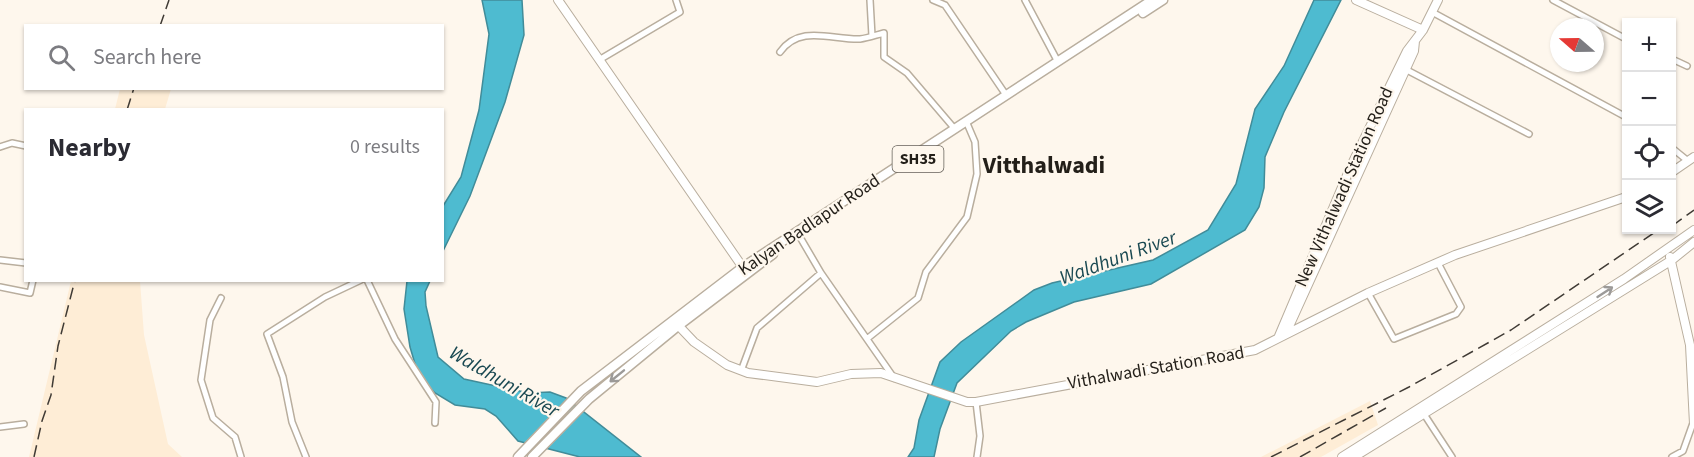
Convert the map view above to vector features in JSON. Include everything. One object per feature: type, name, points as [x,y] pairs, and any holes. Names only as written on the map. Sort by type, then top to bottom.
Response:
[{"type":"main road","name":"Kalyan Badlapur Road","points":[[518,457],[581,391],[745,270],[954,128],[968,124],[1006,95],[1152,0]]},
{"type":"main road","name":"Kalyan Badlapur Road","points":[[798,234],[968,124],[1058,62],[1162,0]]},
{"type":"main road","name":"Kalyan Badlapur Road","points":[[532,457],[589,399],[676,323]]},
{"type":"street","points":[[558,0],[745,270]]},
{"type":"street","points":[[599,60],[681,12],[676,0]]},
{"type":"street","points":[[870,0],[872,36]]},
{"type":"street","points":[[933,0],[945,5],[1006,95]]},
{"type":"street","points":[[1024,0],[1058,62]]},
{"type":"street","points":[[1356,0],[1423,30]]},
{"type":"street","name":"New Vithalwadi Station Road","points":[[1282,334],[1402,68],[1407,51],[1423,30],[1438,0]]},
{"type":"street","points":[[1553,0],[1622,37]]},
{"type":"street","points":[[1432,12],[1622,115]]},
{"type":"street","points":[[780,52],[787,42],[812,34],[860,39],[884,33],[884,57],[907,73],[954,128]]},
{"type":"street","points":[[1676,61],[1687,66]]},
{"type":"street","points":[[1402,68],[1529,134]]},
{"type":"street","points":[[868,338],[918,298],[931,263],[967,218],[977,174],[975,142],[968,124]]},
{"type":"street","points":[[0,147],[12,143],[24,146]]},
{"type":"street","points":[[1676,151],[1691,159],[1676,169]]},
{"type":"street","name":"Vithalwadi Station Road","points":[[676,323],[694,342],[727,365],[741,371],[779,378],[817,381],[881,373],[967,402],[976,402],[1255,350],[1282,334],[1438,263],[1500,238],[1557,222],[1622,198]]},
{"type":"street","points":[[1571,318],[1694,230]]},
{"type":"street","points":[[798,234],[821,273],[894,378]]},
{"type":"street","points":[[1342,457],[1422,411],[1571,318],[1672,260],[1694,242]]},
{"type":"street","points":[[1667,250],[1672,260],[1690,345],[1693,424],[1683,451],[1672,457]]},
{"type":"street","points":[[0,260],[24,263]]},
{"type":"street","points":[[1368,294],[1394,339],[1456,314],[1461,307],[1438,263]]},
{"type":"street","points":[[741,371],[757,328],[821,273]]},
{"type":"street","points":[[0,287],[30,292],[32,282]]},
{"type":"street","points":[[306,457],[292,422],[283,377],[267,334],[325,297],[358,282]]},
{"type":"street","points":[[368,282],[395,339],[436,402],[435,423]]},
{"type":"street","points":[[221,298],[210,320],[201,380],[213,418],[235,436],[240,457]]},
{"type":"street","points":[[976,402],[980,436],[977,457]]},
{"type":"street","points":[[1422,411],[1452,457]]},
{"type":"street","points":[[0,427],[24,424]]},
{"type":"street","points":[[1354,457],[1398,425]]},
{"type":"shaded area","points":[[120,90],[171,90],[165,108],[115,108]]},
{"type":"shaded area","points":[[71,282],[140,282],[144,335],[168,444],[182,457],[29,457]]},
{"type":"shaded area","points":[[1370,401],[1378,425],[1321,457],[1261,457]]},
{"type":"water","points":[[482,0],[522,0],[524,35],[505,102],[470,196],[444,249],[444,204],[461,177],[479,110],[489,34]]},
{"type":"water","points":[[1314,0],[1341,0],[1284,112],[1265,157],[1264,188],[1259,207],[1245,230],[1151,284],[1074,302],[1026,322],[1011,331],[957,383],[940,429],[934,457],[908,457],[914,448],[919,420],[940,362],[961,342],[1034,290],[1052,283],[1153,260],[1208,230],[1236,184],[1255,109],[1284,66]]},
{"type":"water","points":[[407,282],[430,282],[425,292],[426,306],[438,357],[464,379],[529,393],[550,392],[566,398],[641,457],[580,457],[518,441],[496,416],[485,409],[455,405],[435,393],[419,377],[410,347],[404,309]]},
{"type":"railway","points":[[161,24],[169,0]]},
{"type":"railway","points":[[128,108],[133,90]]},
{"type":"railway","points":[[1676,223],[1694,210]]},
{"type":"railway","points":[[1271,457],[1409,387],[1511,330],[1652,234]]},
{"type":"railway","points":[[34,457],[42,421],[51,395],[58,346],[74,282]]},
{"type":"railway","points":[[1300,457],[1386,408]]},
{"type":"district","name":"Vitthalwadi","points":[[1044,165]]},
{"type":"water label","name":"Waldhuni River","points":[[1118,258]]},
{"type":"water label","name":"Waldhuni River","points":[[504,382]]}]
